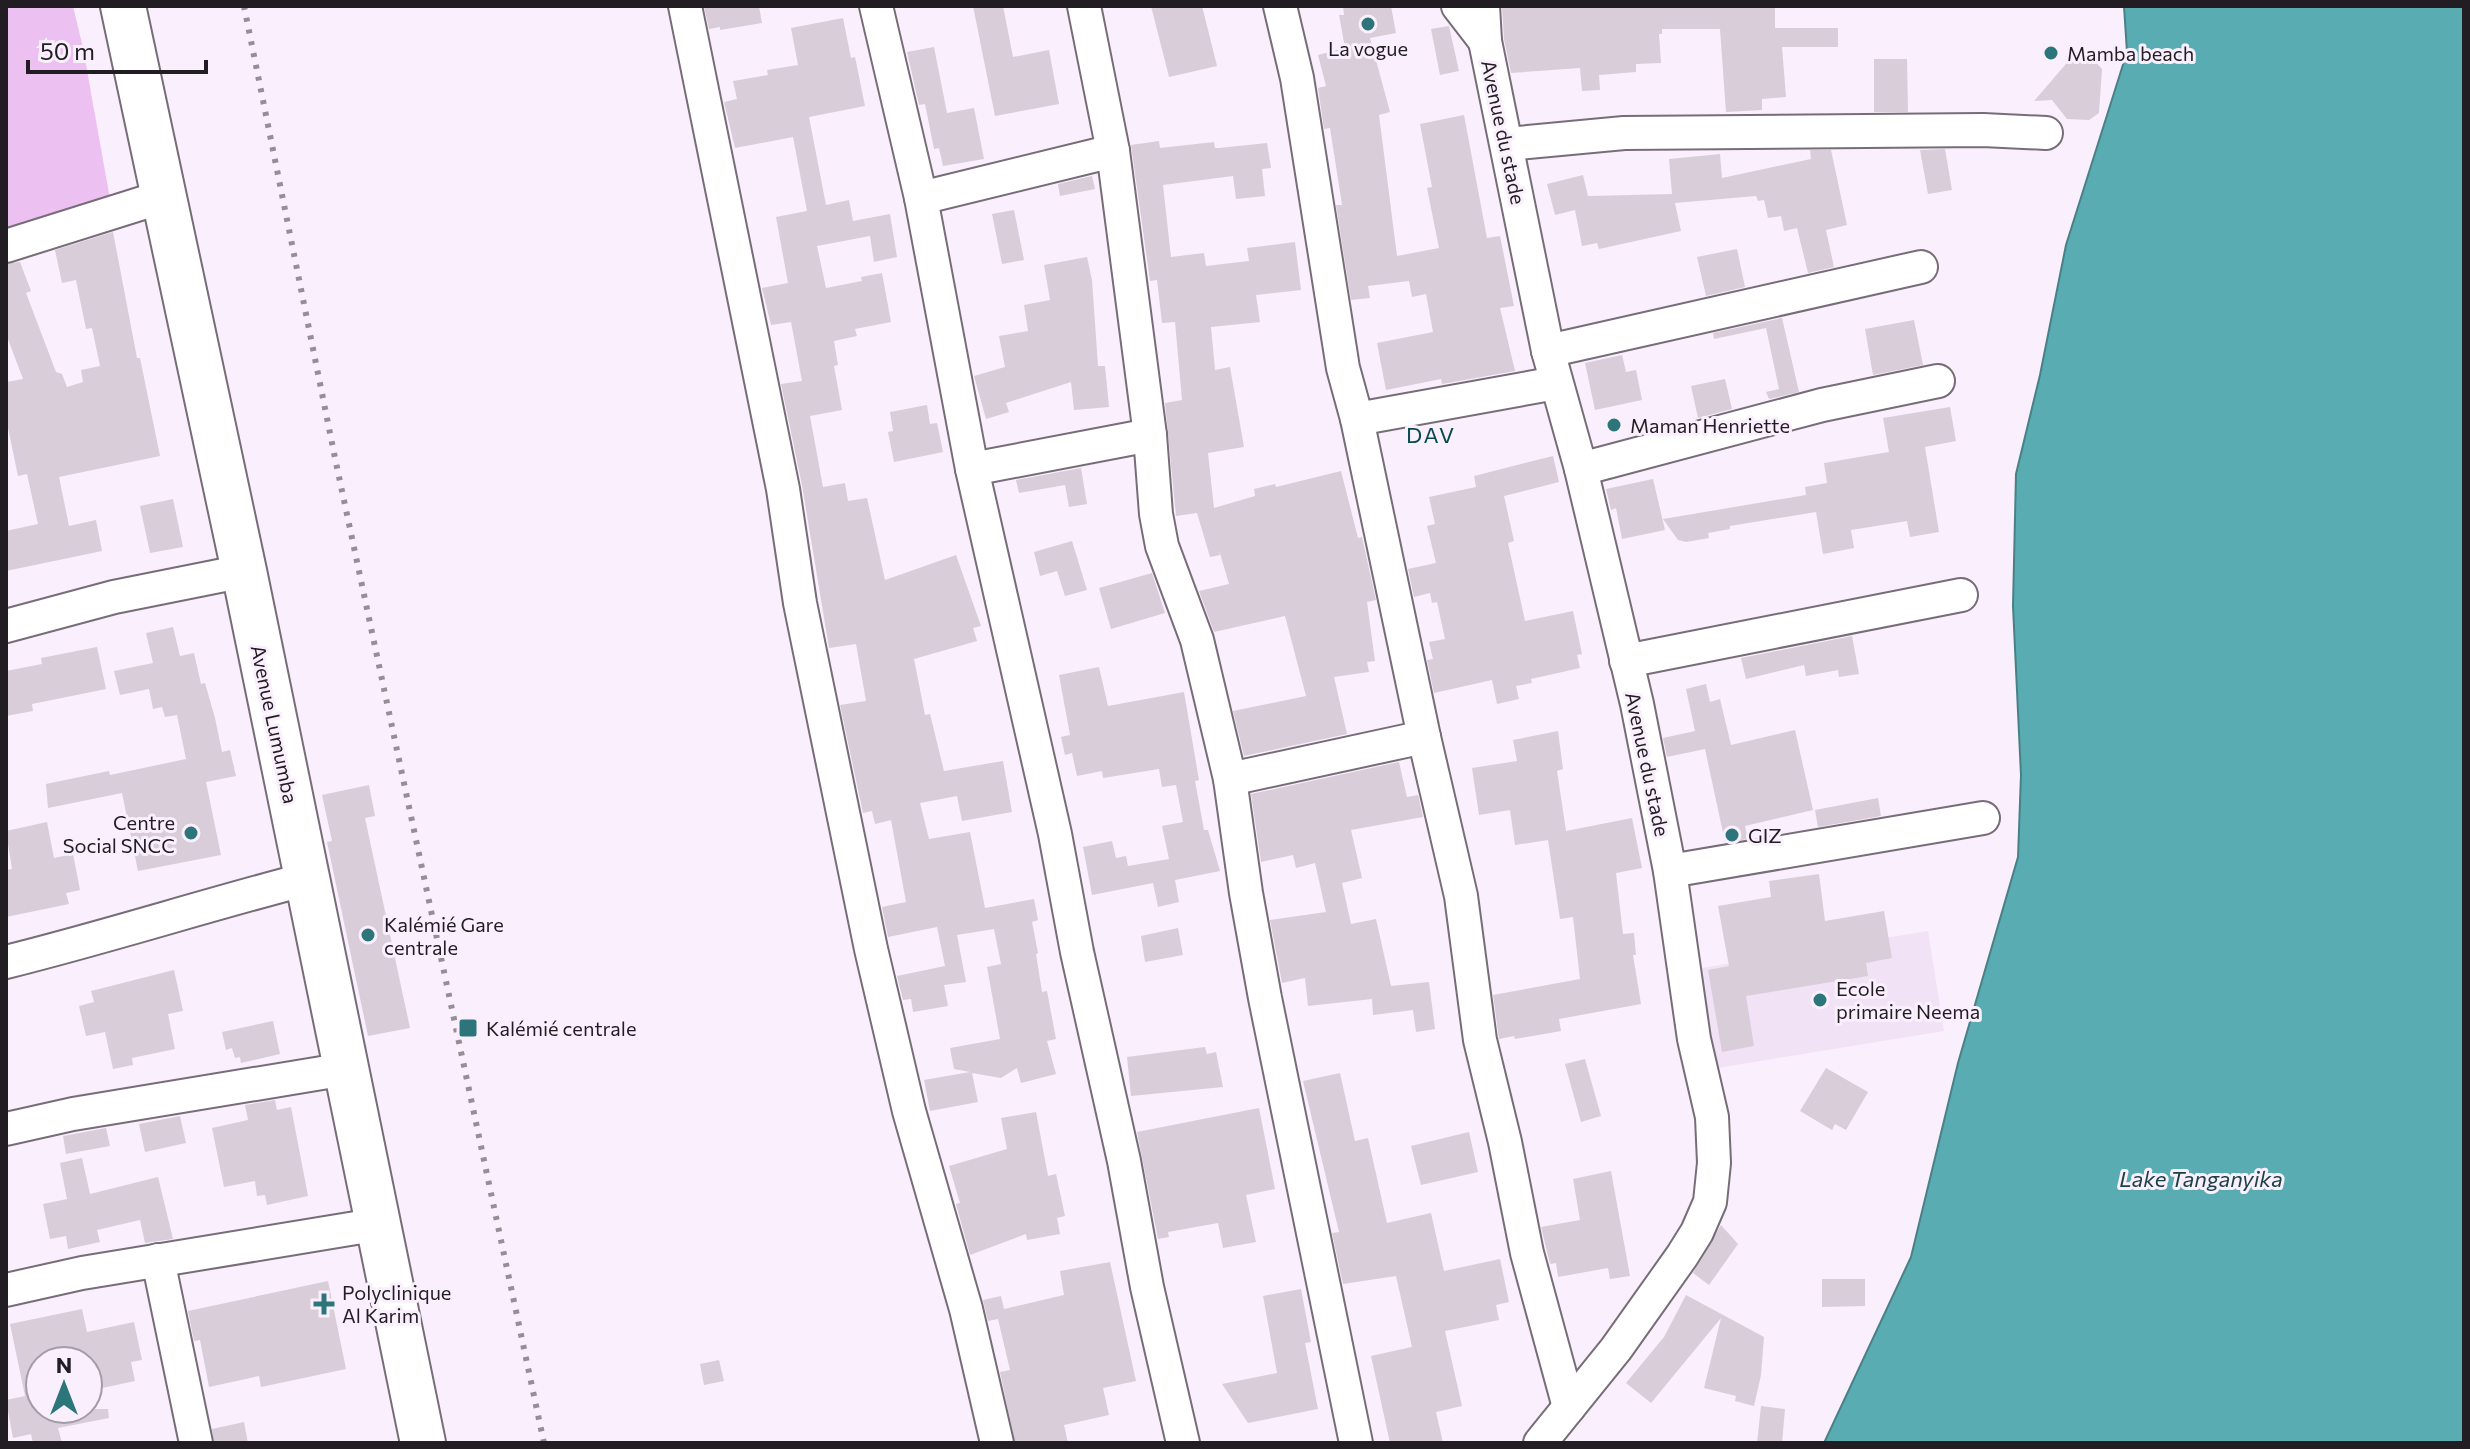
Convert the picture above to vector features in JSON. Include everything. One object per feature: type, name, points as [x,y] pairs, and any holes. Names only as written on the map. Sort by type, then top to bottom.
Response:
[{"type":"highway","name":"Avenue Lumumba","points":[[123,6],[244,571],[423,1443]]},
{"type":"street","points":[[685,6],[726,222],[783,489],[800,603],[871,949],[909,1111],[966,1309],[997,1443]]},
{"type":"street","points":[[876,6],[921,198],[972,469],[1055,834],[1080,966],[1124,1161],[1147,1287],[1183,1443]]},
{"type":"street","points":[[1084,6],[1113,151],[1162,546],[1197,640],[1230,779],[1265,998],[1356,1443]]},
{"type":"street","points":[[1280,6],[1297,78],[1343,368],[1357,419],[1461,896],[1480,1040],[1527,1253],[1569,1407]]},
{"type":"street","points":[[1458,6],[1485,41]]},
{"type":"street","name":"Avenue du stade","points":[[1483,6],[1485,41],[1548,351],[1581,469],[1626,661],[1670,871],[1694,1039],[1712,1117],[1714,1163],[1710,1202],[1697,1232],[1616,1349],[1540,1443]]},
{"type":"street","points":[[1507,144],[1624,133],[1983,130],[2046,133]]},
{"type":"street","points":[[921,198],[1113,151]]},
{"type":"street","points":[[6,246],[165,196]]},
{"type":"street","points":[[1548,351],[1921,267]]},
{"type":"street","points":[[1581,469],[1822,405],[1938,381]]},
{"type":"street","points":[[1357,419],[1556,383]]},
{"type":"street","points":[[972,469],[1150,435]]},
{"type":"street","points":[[6,626],[114,597],[244,571]]},
{"type":"street","points":[[1626,661],[1961,595]]},
{"type":"street","points":[[1230,779],[1424,737]]},
{"type":"street","points":[[1670,871],[1983,818]]},
{"type":"street","points":[[6,962],[307,879]]},
{"type":"street","points":[[6,1129],[73,1114],[346,1069]]},
{"type":"street","points":[[6,1290],[158,1260],[380,1224]]},
{"type":"street","points":[[158,1260],[196,1443]]},
{"type":"shaded area","points":[[6,6],[73,6],[110,199],[6,234]]},
{"type":"shaded area","name":"Ecole primaire Neema","points":[[1928,931],[1944,1031],[1711,1069],[1695,969]]},
{"type":"water","name":"Lake Tanganyika","points":[[2124,6],[2464,6],[2464,1443],[1824,1443],[1911,1257],[1958,1063],[2018,857],[2021,775],[2013,606],[2016,474],[2066,245],[2127,52]]},
{"type":"building","points":[[704,6],[759,6],[762,23],[709,29]]},
{"type":"building","points":[[973,6],[1003,6],[1013,57],[1049,50],[1059,104],[995,116]]},
{"type":"building","points":[[1151,6],[1202,6],[1217,66],[1169,77]]},
{"type":"building","points":[[1343,6],[1391,6],[1396,33],[1370,38],[1390,112],[1379,115],[1397,256],[1439,248],[1427,188],[1432,187],[1420,124],[1464,115],[1487,238],[1500,236],[1514,306],[1500,308],[1515,371],[1442,384],[1441,379],[1386,390],[1377,343],[1433,332],[1426,294],[1412,297],[1409,281],[1368,286],[1370,298],[1351,300],[1336,205],[1342,205],[1330,128],[1324,129],[1318,88],[1326,86],[1318,55],[1345,48],[1339,15],[1344,15]]},
{"type":"building","points":[[1502,6],[1775,6],[1775,28],[1838,28],[1838,47],[1782,47],[1786,97],[1762,99],[1762,110],[1726,112],[1720,29],[1662,29],[1662,34],[1659,34],[1661,63],[1636,64],[1636,72],[1599,75],[1600,90],[1582,91],[1580,68],[1511,73],[1504,39]]},
{"type":"building","points":[[843,18],[865,106],[809,117],[826,205],[849,200],[853,221],[890,214],[897,257],[874,262],[870,236],[817,246],[826,288],[862,281],[861,277],[882,273],[891,322],[855,329],[857,336],[834,341],[838,365],[834,366],[842,410],[810,416],[823,487],[845,483],[848,501],[867,498],[885,580],[956,555],[981,626],[973,628],[977,641],[914,659],[925,715],[930,714],[944,771],[1003,761],[1012,812],[962,821],[957,796],[920,803],[929,839],[970,832],[985,908],[1034,899],[1038,920],[1032,922],[1036,954],[1042,992],[1047,991],[1056,1039],[1047,1041],[1056,1074],[1021,1083],[1017,1068],[1001,1078],[972,1073],[978,1102],[930,1111],[924,1080],[970,1072],[954,1069],[950,1048],[1000,1039],[987,967],[1001,964],[994,929],[957,935],[966,982],[944,985],[948,1006],[913,1012],[911,999],[903,1000],[897,976],[945,966],[937,927],[888,937],[882,907],[906,902],[891,820],[875,824],[872,811],[863,813],[840,705],[866,701],[856,644],[829,648],[802,485],[781,384],[802,381],[791,322],[771,325],[762,288],[788,283],[776,217],[807,211],[793,137],[735,148],[724,102],[737,99],[733,81],[768,75],[767,70],[798,65],[791,28]]},
{"type":"building","points":[[1449,26],[1459,71],[1440,75],[1431,29]]},
{"type":"building","points":[[934,47],[947,113],[974,108],[984,159],[943,166],[939,148],[934,149],[925,104],[919,105],[907,52]]},
{"type":"building","points":[[2072,57],[2093,59],[2102,69],[2099,113],[2089,120],[2067,119],[2052,100],[2034,101]]},
{"type":"building","points":[[1874,59],[1907,59],[1908,112],[1874,112]]},
{"type":"building","points":[[1159,141],[1160,148],[1214,142],[1215,148],[1267,143],[1271,168],[1262,169],[1265,196],[1236,199],[1233,176],[1163,185],[1171,257],[1204,253],[1206,266],[1249,261],[1247,248],[1295,242],[1301,290],[1256,295],[1260,322],[1211,327],[1215,370],[1230,367],[1244,447],[1208,453],[1214,508],[1255,496],[1254,489],[1275,484],[1276,487],[1341,471],[1358,538],[1362,537],[1376,600],[1367,602],[1375,661],[1367,662],[1369,672],[1334,677],[1347,734],[1244,756],[1233,711],[1306,696],[1285,616],[1214,632],[1199,591],[1229,584],[1219,550],[1220,555],[1210,557],[1197,513],[1176,516],[1165,403],[1182,400],[1175,322],[1162,323],[1157,280],[1150,281],[1131,145]]},
{"type":"building","points":[[1945,149],[1952,190],[1928,194],[1920,150]]},
{"type":"building","points":[[1810,150],[1831,150],[1847,225],[1826,230],[1834,267],[1808,273],[1797,228],[1784,231],[1781,216],[1768,218],[1764,200],[1758,201],[1756,196],[1675,203],[1681,231],[1599,249],[1597,243],[1582,246],[1575,210],[1555,215],[1547,184],[1583,175],[1588,196],[1672,194],[1669,159],[1720,154],[1722,178],[1811,159]]},
{"type":"building","points":[[1092,176],[1095,189],[1060,196],[1058,184]]},
{"type":"building","points":[[1014,210],[1024,260],[1002,264],[992,214]]},
{"type":"building","points":[[113,232],[160,456],[59,477],[69,526],[96,520],[102,551],[6,571],[6,531],[38,524],[27,474],[18,476],[6,418],[6,382],[23,379],[6,334],[6,264],[20,262],[31,291],[26,293],[56,372],[62,374],[67,387],[83,382],[81,370],[100,366],[92,328],[86,329],[76,280],[62,283],[55,250]]},
{"type":"building","points":[[1737,249],[1745,287],[1706,296],[1697,257]]},
{"type":"building","points":[[1087,257],[1092,280],[1098,366],[1105,366],[1109,407],[1074,410],[1071,382],[1006,403],[1009,412],[986,419],[974,376],[1005,367],[999,336],[1028,331],[1024,305],[1050,300],[1044,265]]},
{"type":"building","points":[[1782,318],[1799,392],[1769,399],[1766,392],[1779,389],[1766,328],[1714,339],[1713,333]]},
{"type":"building","points":[[1914,320],[1923,365],[1873,375],[1865,329]]},
{"type":"building","points":[[1622,355],[1626,372],[1636,370],[1642,400],[1595,410],[1585,363]]},
{"type":"building","points":[[1725,379],[1732,409],[1698,418],[1691,386]]},
{"type":"building","points":[[927,405],[930,424],[937,423],[943,452],[894,462],[888,432],[893,431],[890,412]]},
{"type":"building","points":[[1950,407],[1956,441],[1925,447],[1939,532],[1910,537],[1907,521],[1851,530],[1854,548],[1823,554],[1816,512],[1730,526],[1730,529],[1708,533],[1709,538],[1686,542],[1678,540],[1663,519],[1806,495],[1805,487],[1827,483],[1824,463],[1889,452],[1883,418]]},
{"type":"building","points":[[1553,456],[1559,482],[1504,496],[1514,541],[1508,543],[1525,621],[1573,611],[1582,654],[1577,655],[1580,668],[1531,679],[1532,683],[1516,686],[1519,699],[1497,704],[1492,680],[1434,693],[1427,660],[1433,659],[1429,642],[1445,639],[1437,602],[1432,603],[1430,593],[1414,597],[1408,569],[1436,563],[1427,526],[1435,524],[1429,497],[1476,487],[1474,476]]},
{"type":"building","points":[[1081,468],[1087,504],[1069,507],[1065,485],[1019,493],[1016,480]]},
{"type":"building","points":[[1653,479],[1665,530],[1622,539],[1616,508],[1611,510],[1606,489]]},
{"type":"building","points":[[173,499],[183,547],[150,553],[140,506]]},
{"type":"building","points":[[1072,541],[1087,590],[1065,596],[1057,571],[1040,576],[1034,552]]},
{"type":"building","points":[[1152,573],[1165,613],[1111,629],[1099,588]]},
{"type":"building","points":[[173,627],[180,656],[194,653],[201,684],[205,683],[215,718],[222,752],[230,750],[236,776],[206,782],[221,855],[138,871],[122,793],[48,808],[46,784],[186,759],[177,715],[165,717],[162,707],[153,709],[149,689],[120,695],[114,671],[153,663],[146,633]]},
{"type":"building","points":[[1852,636],[1859,674],[1839,677],[1838,670],[1806,676],[1804,665],[1746,679],[1741,658]]},
{"type":"building","points":[[97,647],[106,689],[32,704],[33,711],[6,716],[6,671],[42,664],[41,658]]},
{"type":"building","points":[[1099,667],[1108,706],[1184,692],[1204,830],[1208,830],[1220,871],[1175,880],[1179,902],[1158,907],[1153,883],[1092,895],[1083,847],[1112,841],[1116,858],[1126,856],[1128,866],[1169,859],[1162,826],[1183,822],[1176,785],[1162,787],[1159,769],[1103,778],[1102,771],[1077,776],[1072,753],[1065,755],[1061,737],[1070,735],[1059,675]]},
{"type":"building","points":[[1706,684],[1710,702],[1720,699],[1731,745],[1795,730],[1813,810],[1745,826],[1748,839],[1725,842],[1705,749],[1667,757],[1663,738],[1695,731],[1686,689]]},
{"type":"building","points":[[1558,731],[1563,769],[1557,771],[1566,831],[1632,818],[1642,868],[1616,873],[1623,934],[1634,933],[1636,955],[1633,955],[1641,1004],[1559,1019],[1561,1031],[1499,1039],[1493,995],[1580,979],[1573,917],[1560,919],[1548,840],[1515,845],[1510,810],[1479,815],[1472,768],[1517,761],[1513,740]]},
{"type":"building","points":[[1399,762],[1407,797],[1418,795],[1423,817],[1351,830],[1362,878],[1342,883],[1351,924],[1376,919],[1391,986],[1429,982],[1435,1029],[1416,1032],[1413,1010],[1373,1015],[1372,999],[1308,1006],[1305,978],[1282,983],[1270,920],[1326,912],[1315,863],[1296,868],[1293,855],[1261,862],[1251,794]]},
{"type":"building","name":"Kalémié Gare centrale","points":[[369,785],[375,816],[365,818],[410,1028],[368,1036],[327,842],[332,841],[322,795]]},
{"type":"building","points":[[1878,798],[1881,816],[1818,827],[1815,810]]},
{"type":"building","points":[[47,822],[54,858],[73,854],[80,890],[66,893],[69,904],[6,917],[6,870],[12,869],[6,831]]},
{"type":"building","points":[[1819,874],[1825,921],[1884,911],[1892,958],[1866,963],[1868,976],[1746,996],[1754,1046],[1722,1052],[1708,970],[1729,966],[1718,906],[1771,897],[1769,881]]},
{"type":"building","points":[[1178,928],[1183,955],[1145,962],[1141,936]]},
{"type":"building","points":[[174,970],[183,1011],[168,1014],[175,1049],[132,1058],[133,1065],[113,1069],[105,1032],[86,1036],[79,1006],[94,1002],[91,991]]},
{"type":"building","points":[[273,1021],[280,1054],[241,1063],[240,1057],[235,1058],[232,1048],[226,1050],[222,1032]]},
{"type":"building","points":[[1205,1047],[1207,1054],[1216,1052],[1223,1087],[1131,1096],[1127,1057]]},
{"type":"building","points":[[1585,1059],[1601,1116],[1581,1122],[1565,1064]]},
{"type":"building","points":[[1826,1068],[1868,1092],[1846,1130],[1835,1124],[1832,1130],[1800,1111]]},
{"type":"building","points":[[1340,1073],[1355,1141],[1368,1138],[1387,1223],[1431,1213],[1444,1271],[1500,1259],[1509,1302],[1496,1305],[1499,1320],[1445,1331],[1462,1406],[1436,1412],[1443,1443],[1390,1443],[1371,1356],[1412,1347],[1396,1276],[1343,1284],[1332,1233],[1339,1232],[1303,1081]]},
{"type":"building","points":[[275,1100],[277,1110],[291,1107],[308,1196],[267,1205],[265,1195],[257,1196],[255,1181],[224,1187],[212,1128],[248,1120],[245,1105]]},
{"type":"building","points":[[1259,1108],[1275,1189],[1246,1195],[1256,1242],[1223,1248],[1218,1223],[1168,1232],[1169,1237],[1158,1239],[1137,1132]]},
{"type":"building","points":[[1036,1112],[1048,1176],[1056,1174],[1065,1216],[1057,1218],[1060,1234],[1027,1240],[1026,1234],[970,1255],[949,1166],[1007,1149],[1001,1118]]},
{"type":"building","points":[[180,1116],[186,1143],[145,1152],[139,1124]]},
{"type":"building","points":[[106,1128],[110,1146],[66,1154],[63,1136]]},
{"type":"building","points":[[1469,1132],[1478,1172],[1421,1185],[1411,1146]]},
{"type":"building","points":[[82,1158],[90,1194],[158,1177],[173,1239],[145,1243],[140,1220],[97,1230],[100,1242],[68,1249],[66,1236],[50,1239],[43,1204],[67,1199],[60,1163]]},
{"type":"building","points":[[1611,1171],[1630,1276],[1610,1279],[1608,1268],[1558,1277],[1556,1263],[1550,1264],[1541,1227],[1580,1220],[1573,1179]]},
{"type":"building","points":[[1721,1225],[1738,1244],[1709,1285],[1693,1273]]},
{"type":"building","points":[[1110,1262],[1136,1381],[1103,1388],[1109,1415],[1064,1425],[1068,1443],[1015,1443],[1000,1372],[1010,1370],[998,1319],[988,1321],[983,1300],[1001,1296],[1004,1309],[1064,1295],[1060,1271]]},
{"type":"building","points":[[1822,1279],[1865,1279],[1865,1306],[1822,1307]]},
{"type":"building","points":[[328,1281],[346,1369],[261,1387],[259,1376],[209,1387],[200,1340],[194,1341],[188,1311]]},
{"type":"building","points":[[1301,1289],[1311,1342],[1305,1343],[1318,1409],[1248,1423],[1222,1384],[1277,1373],[1263,1296]]},
{"type":"building","points":[[1686,1295],[1764,1337],[1761,1375],[1754,1406],[1735,1401],[1736,1396],[1704,1388],[1721,1318],[1651,1403],[1626,1383],[1664,1337]]},
{"type":"building","points":[[82,1309],[87,1332],[134,1322],[142,1360],[131,1362],[135,1381],[104,1388],[104,1345],[24,1345],[24,1391],[10,1324]]},
{"type":"building","points":[[719,1360],[724,1381],[704,1385],[700,1364]]},
{"type":"building","points":[[24,1396],[24,1425],[73,1425],[58,1428],[62,1443],[33,1443],[31,1434],[13,1438],[6,1400]]},
{"type":"building","points":[[1761,1406],[1785,1409],[1782,1443],[1757,1443]]},
{"type":"building","points":[[104,1409],[108,1409],[109,1418],[104,1419]]},
{"type":"building","points":[[244,1422],[248,1443],[214,1443],[212,1429]]},
{"type":"railway","points":[[244,6],[335,458],[544,1443]]},
{"type":"place","name":"La vogue","points":[[1368,24]]},
{"type":"place","name":"Mamba beach","points":[[2051,53]]},
{"type":"place","name":"Maman Henriette","points":[[1614,425]]},
{"type":"place","name":"Centre Social SNCC","points":[[191,833]]},
{"type":"place","name":"GIZ","points":[[1732,835]]},
{"type":"place","name":"Kalémié Gare centrale","points":[[368,935]]},
{"type":"place","name":"Ecole primaire Neema","points":[[1820,1000]]},
{"type":"place","name":"Kalémié centrale","points":[[468,1028]]},
{"type":"place","name":"Polyclinique Al Karim","points":[[324,1304]]},
{"type":"district","name":"DAV","points":[[1431,434]]}]
